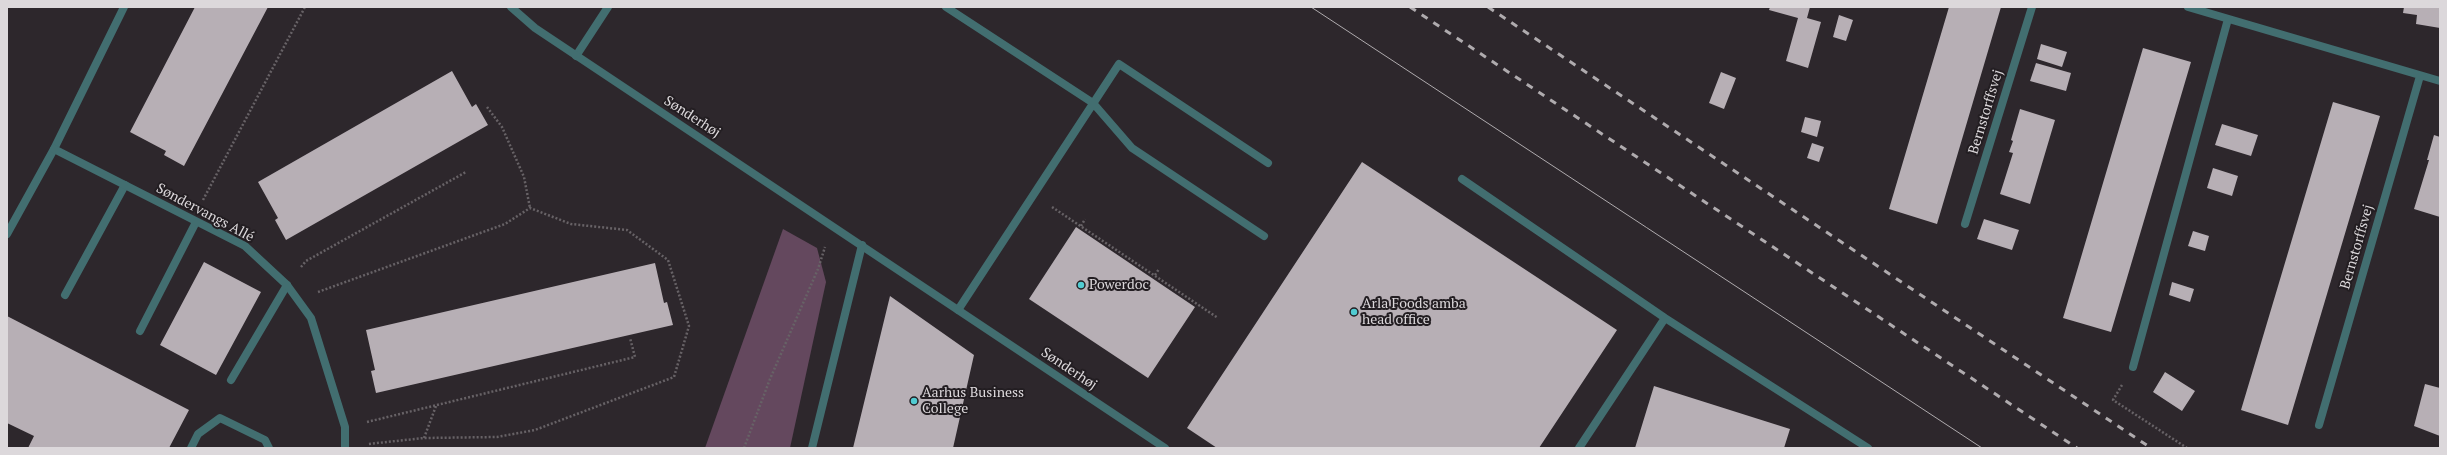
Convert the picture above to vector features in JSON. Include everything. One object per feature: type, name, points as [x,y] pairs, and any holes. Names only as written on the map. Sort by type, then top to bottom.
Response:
[{"type":"street","points":[[7,234],[54,149],[124,7]]},
{"type":"street","name":"Sønderhøj","points":[[511,7],[535,28],[576,56],[834,226],[1165,448]]},
{"type":"street","points":[[576,56],[608,7]]},
{"type":"street","points":[[946,7],[1093,103],[1132,148],[1264,236]]},
{"type":"street","name":"Bernstorffsvej","points":[[1965,224],[2032,7]]},
{"type":"street","points":[[2188,7],[2440,81]]},
{"type":"street","points":[[2133,367],[2228,19]]},
{"type":"street","points":[[958,310],[1119,64],[1268,163]]},
{"type":"street","name":"Bernstorffsvej","points":[[2319,425],[2420,76]]},
{"type":"street","name":"Søndervangs Allé","points":[[54,149],[245,246],[288,285],[311,318],[345,427],[345,447]]},
{"type":"street","points":[[1462,179],[1665,318],[1868,448]]},
{"type":"street","points":[[65,295],[125,185]]},
{"type":"street","points":[[140,331],[194,221]]},
{"type":"street","points":[[812,448],[862,245]]},
{"type":"street","points":[[231,380],[288,285]]},
{"type":"street","points":[[1579,448],[1665,318]]},
{"type":"street","points":[[191,448],[198,434],[220,418],[265,440],[269,448]]},
{"type":"path","points":[[194,221],[305,7]]},
{"type":"path","points":[[487,107],[502,127],[524,177],[530,208]]},
{"type":"path","points":[[288,285],[306,261],[466,172]]},
{"type":"path","points":[[1034,195],[1218,318]]},
{"type":"path","points":[[298,300],[505,224],[530,208]]},
{"type":"path","points":[[345,447],[424,438],[497,438],[534,430],[674,377],[689,326],[668,260],[627,230],[570,224],[530,208]]},
{"type":"path","points":[[1081,226],[1085,219]]},
{"type":"path","points":[[744,448],[770,379],[818,269],[825,246],[834,226]]},
{"type":"path","points":[[1155,276],[1159,269]]},
{"type":"path","points":[[345,427],[635,357],[630,338]]},
{"type":"path","points":[[2113,400],[2187,448]]},
{"type":"path","points":[[424,438],[436,405]]},
{"type":"shaded area","points":[[783,229],[817,248],[826,282],[790,448],[705,448]]},
{"type":"building","points":[[195,7],[268,7],[184,166],[164,155],[166,151],[130,132]]},
{"type":"building","points":[[1770,7],[1810,7],[1807,18],[1821,22],[1808,68],[1786,61],[1798,18],[1769,10]]},
{"type":"building","points":[[1949,7],[2001,7],[1937,224],[1889,209]]},
{"type":"building","points":[[2404,7],[2440,7],[2440,28],[2416,24],[2417,15],[2403,13]]},
{"type":"building","points":[[1839,15],[1853,20],[1846,41],[1833,37]]},
{"type":"building","points":[[2041,44],[2067,52],[2062,67],[2037,59]]},
{"type":"building","points":[[2143,48],[2191,62],[2111,332],[2063,318]]},
{"type":"building","points":[[2036,63],[2071,73],[2066,91],[2030,81]]},
{"type":"building","points":[[452,71],[472,107],[476,104],[488,125],[286,240],[275,220],[278,218],[258,182]]},
{"type":"building","points":[[1721,72],[1736,78],[1724,109],[1709,103]]},
{"type":"building","points":[[2333,102],[2380,116],[2288,425],[2241,410]]},
{"type":"building","points":[[2020,109],[2055,120],[2030,204],[2000,194],[2013,153],[2009,152]]},
{"type":"building","points":[[1805,117],[1821,121],[1817,137],[1801,132]]},
{"type":"building","points":[[2222,124],[2258,135],[2251,156],[2215,145]]},
{"type":"building","points":[[2434,135],[2440,137],[2440,217],[2414,209],[2429,160],[2427,160]]},
{"type":"building","points":[[1812,143],[1824,147],[1819,162],[1807,158]]},
{"type":"building","points":[[1362,162],[1617,330],[1539,448],[1217,448],[1187,428]]},
{"type":"building","points":[[2213,168],[2238,176],[2232,196],[2207,188]]},
{"type":"building","points":[[1984,219],[2019,230],[2012,250],[1977,239]]},
{"type":"building","points":[[1076,227],[1195,307],[1148,378],[1029,299]]},
{"type":"building","points":[[2193,231],[2209,236],[2205,251],[2188,246]]},
{"type":"building","points":[[204,262],[261,292],[216,375],[160,345]]},
{"type":"building","points":[[655,263],[664,303],[667,302],[673,325],[376,393],[371,371],[375,370],[366,330]]},
{"type":"building","points":[[2172,282],[2194,289],[2190,302],[2169,295]]},
{"type":"building","name":"Aarhus Business College","points":[[890,296],[974,355],[953,448],[853,448]]},
{"type":"building","points":[[7,316],[189,410],[169,448],[28,448],[34,436],[7,423]]},
{"type":"building","points":[[2165,372],[2195,391],[2182,411],[2153,392]]},
{"type":"building","points":[[2425,384],[2440,388],[2440,436],[2414,426]]},
{"type":"building","points":[[1654,386],[1790,429],[1784,448],[1635,448]]},
{"type":"tram line","points":[[1311,7],[1982,448]]},
{"type":"railway","points":[[1410,7],[2077,448]]},
{"type":"railway","points":[[1488,7],[2151,448]]},
{"type":"place","name":"Powerdoc","points":[[1081,285]]},
{"type":"place","name":"Arla Foods amba head office","points":[[1354,312]]},
{"type":"place","name":"Aarhus Business College","points":[[914,401]]}]
